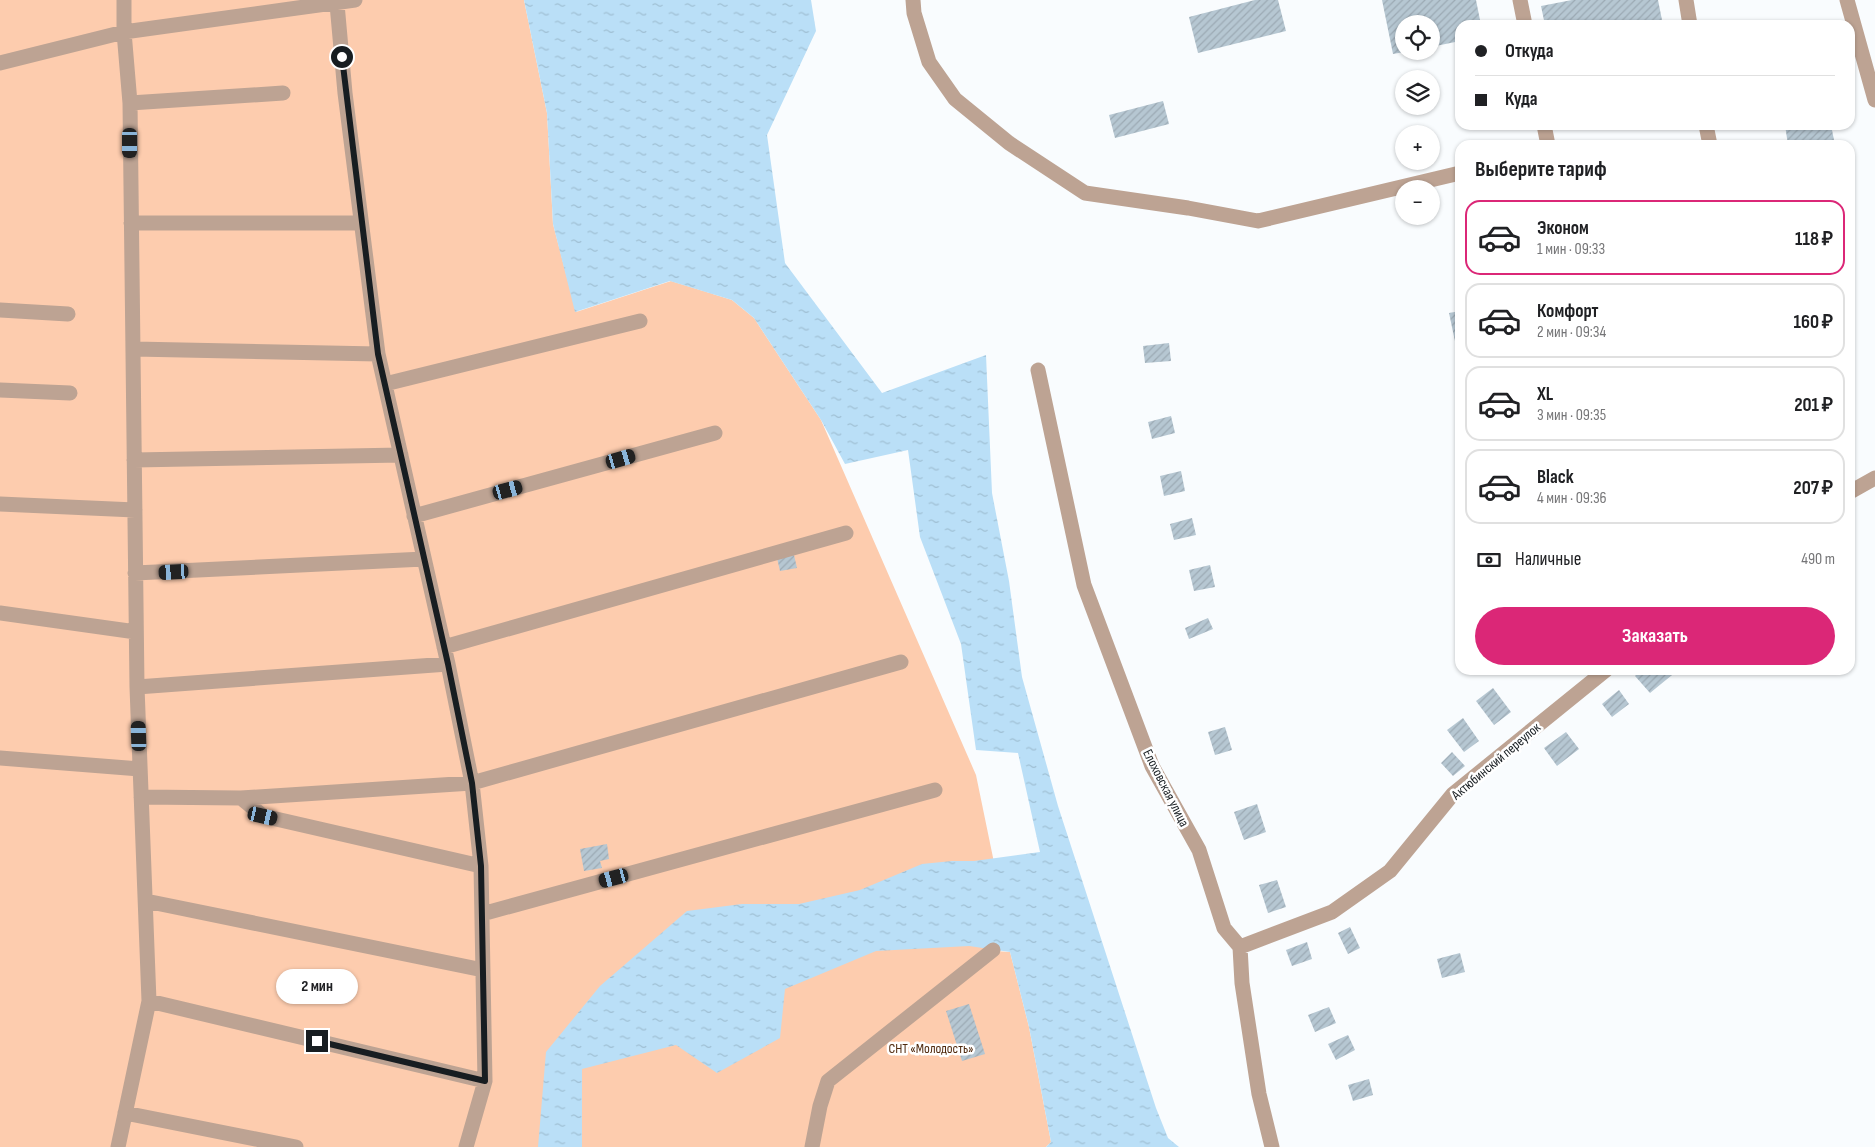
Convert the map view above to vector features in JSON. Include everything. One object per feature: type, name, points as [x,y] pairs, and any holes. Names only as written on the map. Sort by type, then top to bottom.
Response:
[{"type":"street","points":[[118,1147],[149,1001],[137,686],[130,103],[124,32],[124,0]]},
{"type":"street","points":[[0,63],[124,32],[355,0]]},
{"type":"street","points":[[913,0],[914,13],[929,62],[956,99],[1009,143],[1085,193],[1188,208],[1258,221],[1455,173]]},
{"type":"street","points":[[1520,0],[1524,20]]},
{"type":"street","points":[[1686,0],[1689,20]]},
{"type":"street","points":[[1847,0],[1853,20]]},
{"type":"street","points":[[337,4],[345,93],[378,354],[448,664],[472,783],[481,866],[485,1081],[466,1147]]},
{"type":"street","points":[[1855,29],[1875,100]]},
{"type":"street","points":[[130,103],[283,93]]},
{"type":"street","points":[[131,223],[361,223]]},
{"type":"street","points":[[0,310],[68,314]]},
{"type":"street","points":[[385,384],[640,321]]},
{"type":"street","points":[[134,350],[378,354]]},
{"type":"street","name":"Елоховская улица","points":[[1038,370],[1084,585],[1152,766],[1199,850],[1224,928],[1240,948]]},
{"type":"street","points":[[0,390],[70,393]]},
{"type":"street","points":[[414,516],[715,433]]},
{"type":"street","points":[[134,460],[401,455]]},
{"type":"street","points":[[1855,489],[1875,478]]},
{"type":"street","points":[[0,504],[135,510]]},
{"type":"street","points":[[444,646],[846,533]]},
{"type":"street","points":[[135,574],[424,559]]},
{"type":"street","points":[[0,613],[136,632]]},
{"type":"street","points":[[141,797],[241,798],[472,783],[901,662]]},
{"type":"street","points":[[137,686],[448,664]]},
{"type":"street","name":"Актюбинский переулок","points":[[1240,948],[1332,912],[1390,870],[1453,794],[1600,675]]},
{"type":"street","points":[[0,758],[140,769]]},
{"type":"street","points":[[482,914],[935,790]]},
{"type":"street","points":[[241,798],[263,816],[481,866]]},
{"type":"street","points":[[146,901],[483,970]]},
{"type":"street","points":[[1240,948],[1242,983],[1259,1094],[1272,1147]]},
{"type":"street","points":[[812,1147],[820,1106],[828,1081],[993,950]]},
{"type":"street","points":[[149,1001],[485,1081]]},
{"type":"street","points":[[125,1113],[296,1147]]},
{"type":"green space","name":"СНТ «Молодость»","points":[[0,0],[524,0],[547,113],[553,224],[576,312],[671,281],[732,300],[754,318],[821,420],[976,775],[997,877],[995,951],[1010,952],[1029,1027],[1051,1142],[1046,1147],[0,1147]]},
{"type":"water","points":[[524,0],[811,0],[816,31],[767,135],[785,263],[882,393],[986,355],[992,493],[1009,581],[1022,677],[1058,806],[1156,1108],[1168,1138],[1179,1147],[1046,1147],[1051,1142],[1029,1027],[1010,952],[969,946],[876,951],[785,989],[780,1038],[717,1073],[676,1045],[582,1069],[582,1147],[538,1147],[546,1052],[600,986],[687,911],[742,904],[799,904],[860,890],[922,864],[974,861],[1040,852],[1018,753],[976,750],[961,644],[920,537],[908,450],[845,464],[821,420],[754,318],[732,300],[670,281],[575,312],[553,224],[547,113]]},
{"type":"building","points":[[1255,0],[1278,0],[1286,31],[1198,53],[1189,17]]},
{"type":"building","points":[[1382,0],[1476,0],[1480,20],[1455,20],[1455,42],[1440,45],[1440,15],[1395,15],[1395,54],[1393,54]]},
{"type":"building","points":[[1572,0],[1658,0],[1662,20],[1544,20],[1541,6]]},
{"type":"building","points":[[1163,101],[1169,124],[1115,138],[1109,115]]},
{"type":"building","points":[[1786,130],[1832,130],[1834,140],[1787,140]]},
{"type":"building","points":[[1455,312],[1455,341],[1449,313]]},
{"type":"building","points":[[1169,343],[1171,361],[1145,363],[1143,346]]},
{"type":"building","points":[[1171,416],[1175,433],[1152,439],[1148,422]]},
{"type":"building","points":[[1181,471],[1185,491],[1164,496],[1160,476]]},
{"type":"building","points":[[1192,518],[1196,535],[1174,540],[1170,524]]},
{"type":"building","points":[[794,555],[797,568],[780,571],[777,558]]},
{"type":"building","points":[[1210,565],[1215,587],[1194,591],[1189,570]]},
{"type":"building","points":[[1208,618],[1213,629],[1189,639],[1185,628]]},
{"type":"building","points":[[1636,675],[1672,675],[1650,693]]},
{"type":"building","points":[[1493,688],[1511,712],[1494,725],[1476,701]]},
{"type":"building","points":[[1619,690],[1629,704],[1612,717],[1602,704]]},
{"type":"building","points":[[1463,718],[1479,741],[1464,752],[1447,730]]},
{"type":"building","points":[[1225,727],[1232,750],[1215,755],[1208,732]]},
{"type":"building","points":[[1566,732],[1579,749],[1557,766],[1544,748]]},
{"type":"building","points":[[1452,752],[1465,766],[1453,776],[1441,763]]},
{"type":"building","points":[[1257,804],[1266,832],[1244,840],[1234,812]]},
{"type":"building","points":[[607,844],[609,859],[600,861],[602,868],[584,871],[580,849]]},
{"type":"building","points":[[1277,880],[1286,907],[1268,913],[1259,885]]},
{"type":"building","points":[[1350,927],[1360,948],[1348,954],[1338,933]]},
{"type":"building","points":[[1307,942],[1312,959],[1292,966],[1286,950]]},
{"type":"building","points":[[1460,953],[1465,972],[1442,978],[1437,959]]},
{"type":"building","points":[[969,1004],[985,1054],[962,1061],[946,1011]]},
{"type":"building","points":[[1329,1007],[1336,1023],[1315,1032],[1308,1015]]},
{"type":"building","points":[[1348,1035],[1355,1050],[1336,1060],[1328,1044]]},
{"type":"building","points":[[1369,1079],[1373,1095],[1353,1101],[1348,1085]]},
{"type":"route","points":[[317,1041],[485,1081],[481,866],[472,783],[448,664],[378,354],[342,57]]}]
